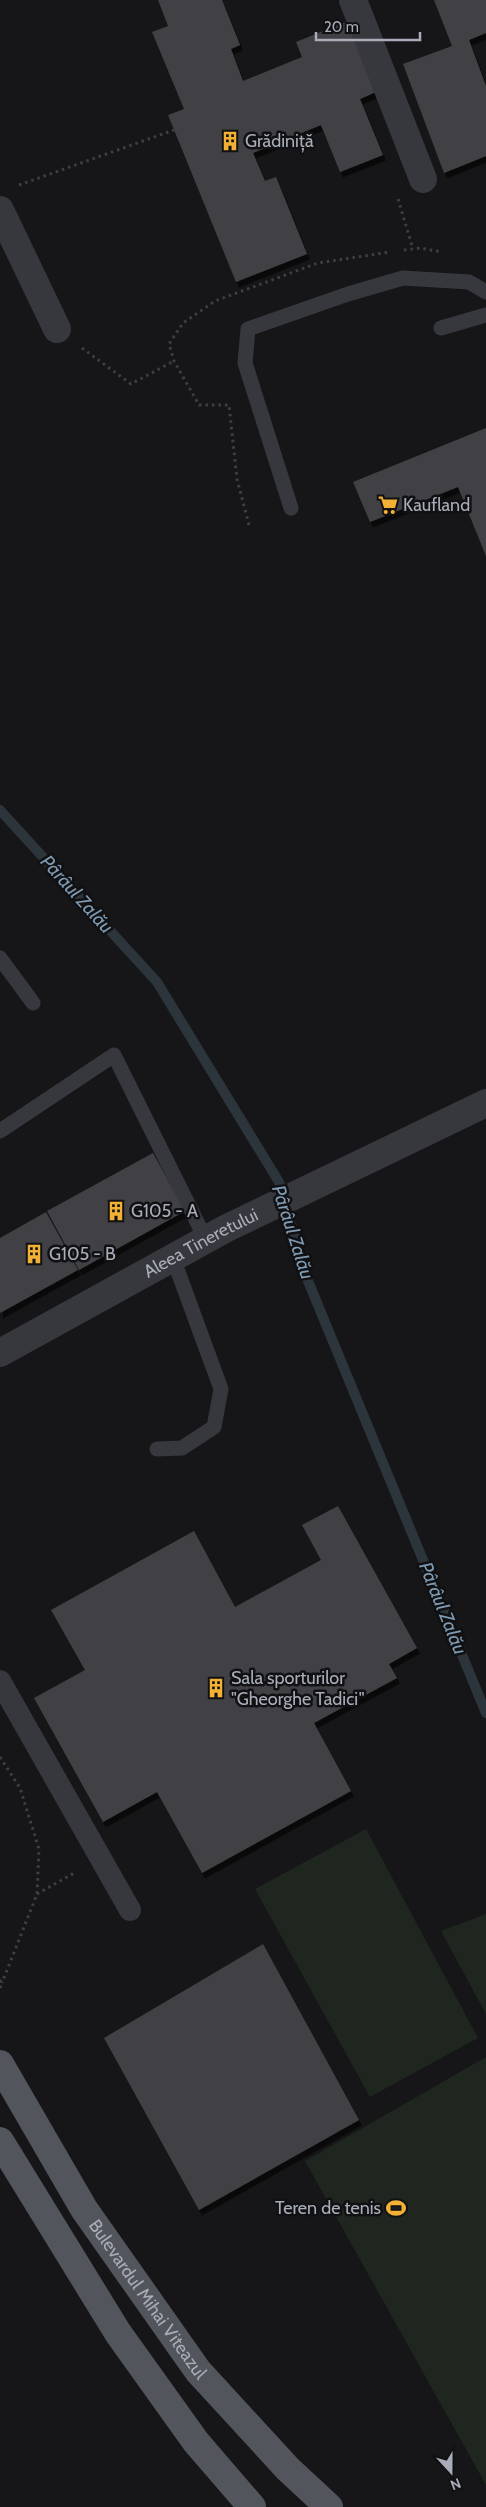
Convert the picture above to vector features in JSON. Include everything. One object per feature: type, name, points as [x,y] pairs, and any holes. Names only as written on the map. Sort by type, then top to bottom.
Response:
[{"type":"main road","name":"Bulevardul Mihai Viteazul","points":[[0,2064],[84,2209],[198,2371],[288,2469],[329,2507]]},
{"type":"main road","points":[[0,2141],[123,2341],[190,2434],[252,2507]]},
{"type":"street","points":[[353,0],[423,179]]},
{"type":"street","points":[[0,210],[57,329]]},
{"type":"street","name":"Aleea Tineretului","points":[[0,1353],[215,1235],[486,1103]]},
{"type":"street","points":[[0,1682],[130,1910]]},
{"type":"lane","points":[[291,508],[245,363],[248,329],[348,294],[403,278],[469,282],[486,292]]},
{"type":"lane","points":[[441,328],[486,315]]},
{"type":"lane","points":[[0,958],[32,1003]]},
{"type":"lane","points":[[0,1131],[114,1055],[215,1235]]},
{"type":"lane","points":[[157,1449],[182,1448],[214,1427],[221,1389],[173,1258]]},
{"type":"path","points":[[18,185],[174,130]]},
{"type":"path","points":[[403,250],[420,248]]},
{"type":"path","points":[[249,525],[237,479],[229,405],[199,405],[174,361],[169,344],[183,323],[215,302],[318,263],[394,252]]},
{"type":"path","points":[[57,329],[130,384],[174,361]]},
{"type":"path","points":[[0,1757],[20,1788],[39,1849],[37,1894],[0,1988]]},
{"type":"path","points":[[37,1894],[101,1858]]},
{"type":"shaded area","points":[[366,1829],[478,2038],[370,2097],[255,1889]]},
{"type":"shaded area","points":[[486,1914],[486,2014],[441,1931]]},
{"type":"shaded area","points":[[486,2057],[486,2485],[305,2161]]},
{"type":"building","name":"Grădiniță","points":[[158,0],[222,0],[240,45],[231,49],[243,81],[302,57],[296,42],[348,21],[376,92],[360,99],[383,155],[340,172],[321,125],[253,153],[265,181],[276,177],[307,254],[236,282],[168,115],[184,109],[152,32],[168,26]]},
{"type":"building","points":[[434,0],[486,0],[486,33],[469,40],[486,86],[486,156],[444,173],[403,64],[452,46]]},
{"type":"building","name":"Kaufland","points":[[486,428],[486,556],[458,487],[370,522],[353,482]]},
{"type":"building","name":"G105 - A","points":[[153,1153],[185,1211],[79,1270],[47,1211]]},
{"type":"building","name":"G105 - B","points":[[46,1212],[78,1270],[0,1313],[0,1238]]},
{"type":"building","name":"Sala sporturilor \"Gheorghe Tadici\"","points":[[338,1506],[417,1648],[389,1664],[397,1678],[314,1723],[351,1791],[202,1873],[157,1792],[103,1822],[34,1698],[85,1670],[51,1610],[194,1531],[235,1607],[321,1560],[302,1525]]},
{"type":"building","points":[[263,1944],[359,2120],[199,2210],[104,2038]]},
{"type":"waterway","name":"Pârâul Zalău","points":[[0,810],[157,982],[279,1182],[306,1276],[486,1713]]},
{"type":"place","name":"Grădiniță","points":[[230,141]]},
{"type":"place","name":"Kaufland","points":[[388,505]]},
{"type":"place","name":"G105 - A","points":[[116,1211]]},
{"type":"place","name":"G105 - B","points":[[34,1254]]},
{"type":"place","name":"Sala sporturilor \"Gheorghe Tadici\"","points":[[216,1688]]},
{"type":"place","name":"Teren de tenis","points":[[396,2208]]}]
